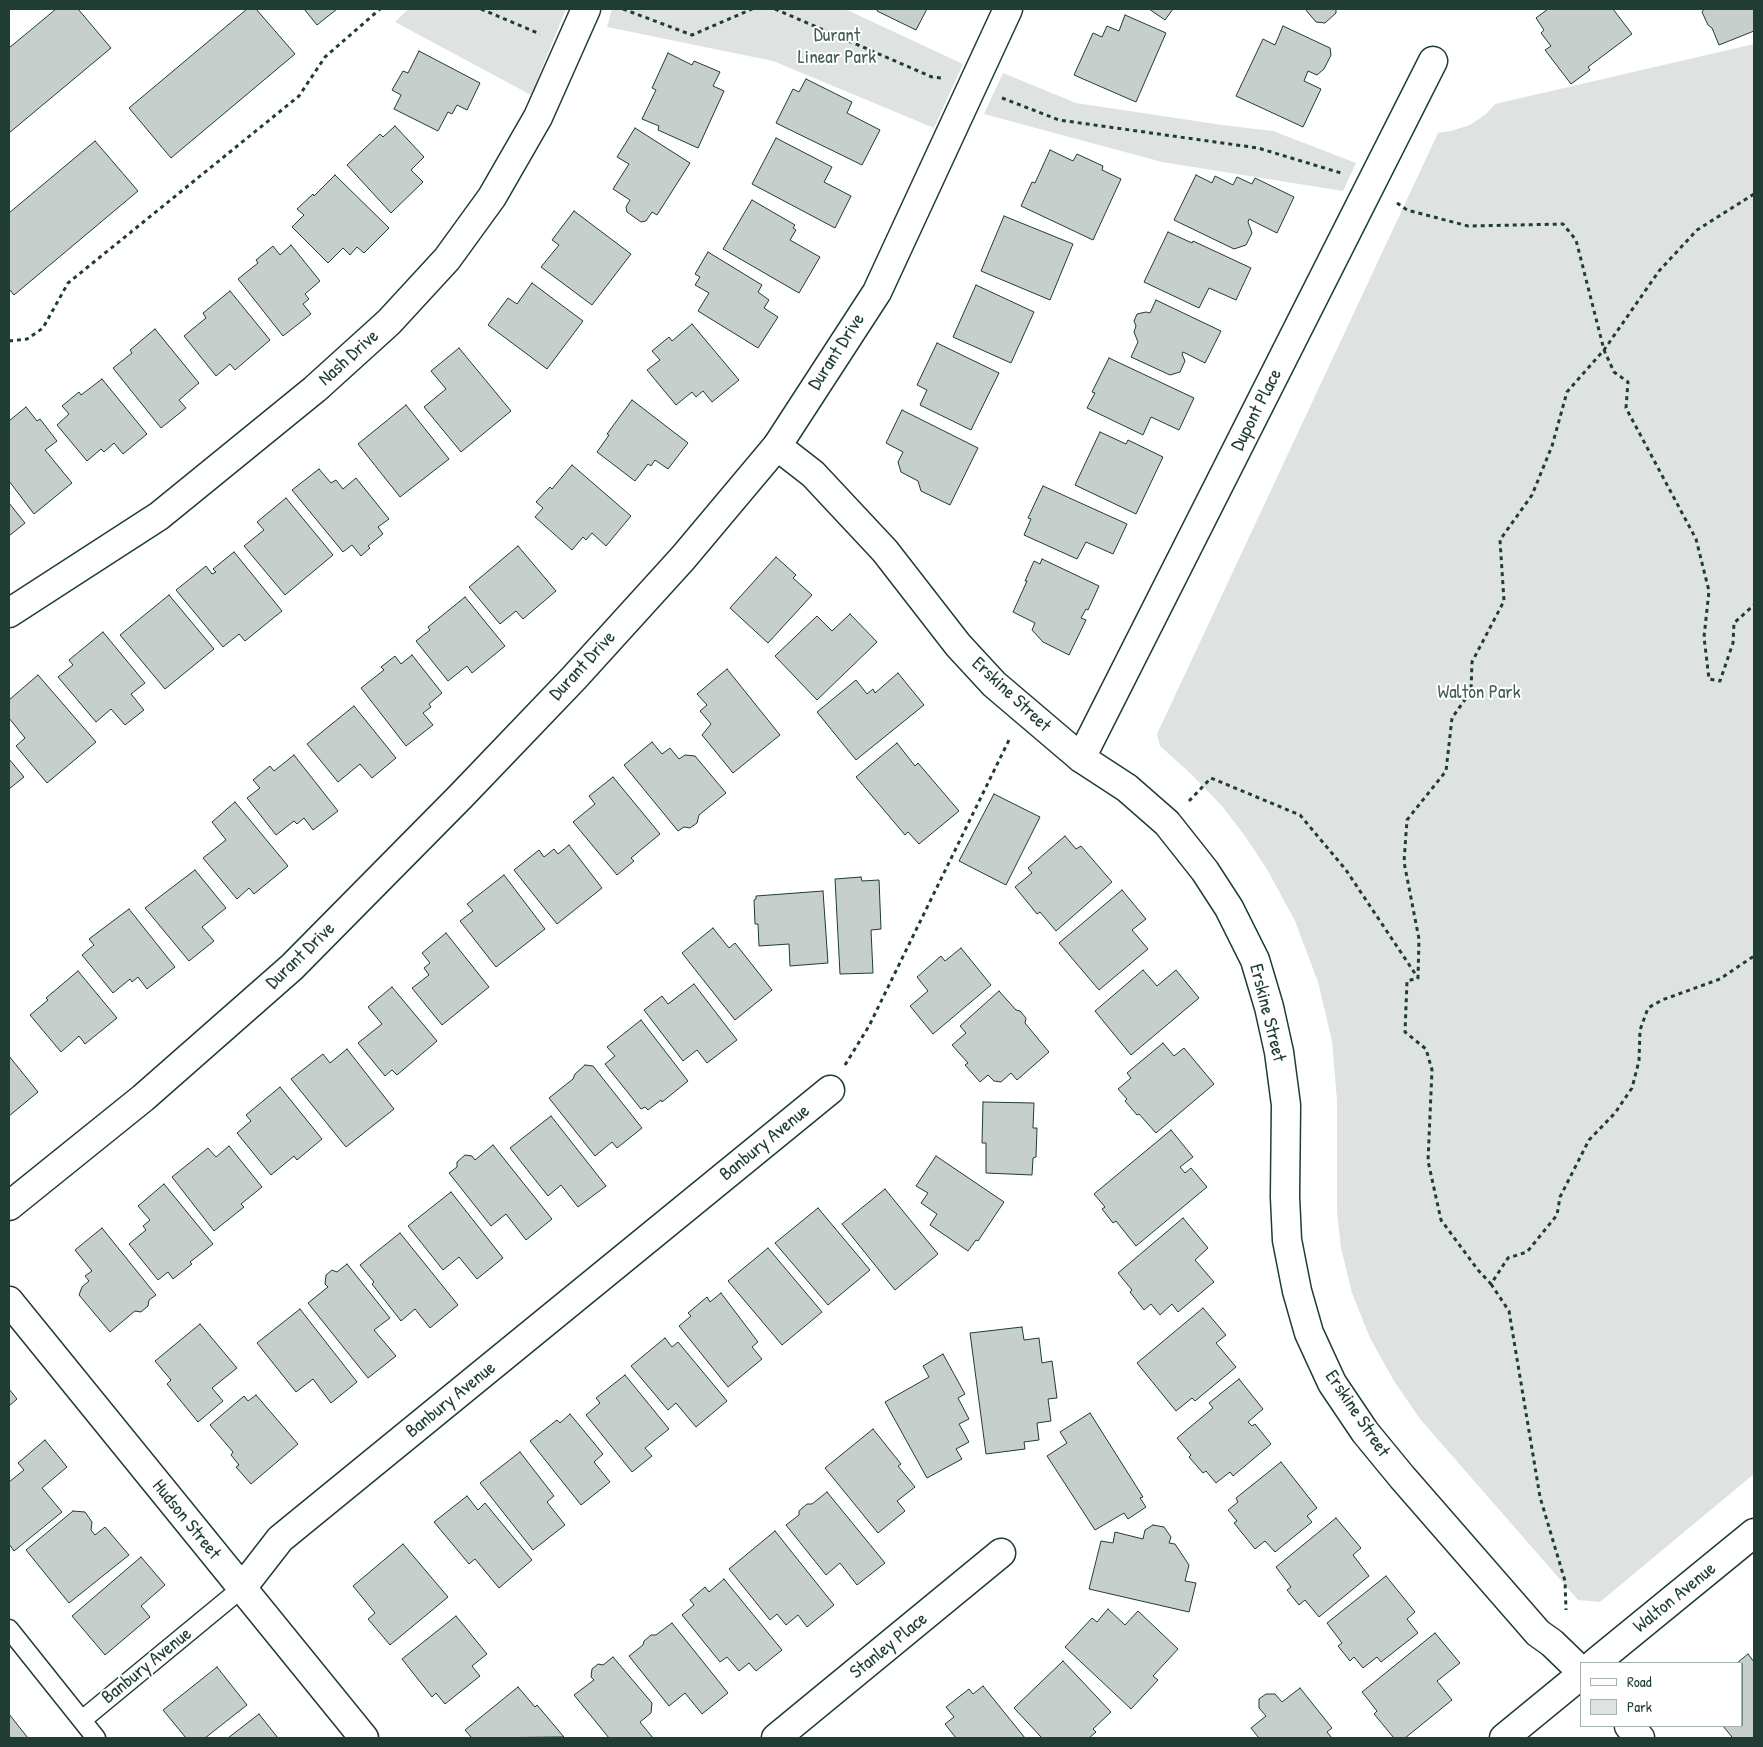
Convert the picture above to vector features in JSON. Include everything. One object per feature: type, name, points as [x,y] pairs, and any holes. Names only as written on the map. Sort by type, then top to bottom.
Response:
[{"type":"street","name":"Nash Drive","points":[[9,614],[160,516],[315,388],[390,322],[447,259],[492,197],[538,117],[586,9]]},
{"type":"street","name":"Durant Drive","points":[[9,1206],[143,1098],[292,967],[461,796],[574,678],[683,558],[777,446],[876,292],[1008,9]]},
{"type":"street","name":"Dupont Place","points":[[1081,758],[1433,61]]},
{"type":"street","name":"Erskine Street","points":[[777,446],[813,474],[885,551],[958,645],[994,684],[1081,758],[1127,788],[1167,823],[1210,878],[1229,908],[1254,960],[1270,1007],[1279,1052],[1286,1105],[1285,1197],[1287,1240],[1297,1291],[1309,1333],[1332,1383],[1365,1432],[1402,1477],[1538,1633],[1552,1643],[1580,1671]]},
{"type":"street","name":"Banbury Avenue","points":[[242,1588],[284,1536],[830,1090]]},
{"type":"street","name":"Hudson Street","points":[[9,1301],[364,1738]]},
{"type":"street","name":"Walton Avenue","points":[[1596,1662],[1754,1533]]},
{"type":"street","name":"Stanley Place","points":[[776,1738],[1001,1553]]},
{"type":"street","points":[[1504,1738],[1580,1675]]},
{"type":"street","points":[[1630,1727],[1640,1738]]},
{"type":"lane","name":"Banbury Avenue","points":[[82,1720],[242,1588]]},
{"type":"lane","points":[[9,1629],[96,1738]]},
{"type":"path","points":[[9,341],[27,339],[43,328],[68,283],[299,96],[326,56],[380,9]]},
{"type":"path","points":[[481,9],[549,38]]},
{"type":"path","points":[[623,9],[692,35],[752,9]]},
{"type":"path","points":[[775,9],[932,77],[949,79]]},
{"type":"path","points":[[997,96],[1060,120],[1258,148],[1345,174],[1370,185],[1407,210],[1468,226],[1563,224],[1576,240],[1604,350],[1614,372],[1628,382],[1626,408],[1696,539],[1709,591],[1704,637],[1709,680],[1720,681],[1733,643],[1734,623],[1754,605]]},
{"type":"path","points":[[1418,978],[1419,939],[1404,862],[1407,820],[1446,771],[1452,718],[1471,691],[1472,662],[1504,601],[1500,540],[1532,495],[1552,446],[1567,392],[1604,350],[1660,271],[1697,230],[1754,194]]},
{"type":"path","points":[[830,1090],[869,1026],[1009,740],[1026,712]]},
{"type":"path","points":[[1211,778],[1300,815],[1346,870],[1418,978]]},
{"type":"path","points":[[1491,1284],[1508,1258],[1527,1252],[1557,1215],[1560,1197],[1589,1140],[1615,1113],[1632,1088],[1639,1061],[1640,1030],[1648,1008],[1662,1000],[1720,979],[1754,956]]},
{"type":"path","points":[[1418,978],[1407,981],[1405,1032],[1426,1050],[1432,1070],[1428,1161],[1441,1220],[1478,1270],[1491,1284],[1509,1311],[1540,1496],[1565,1581],[1566,1610]]},
{"type":"green space","points":[[408,9],[566,9],[531,95],[395,22]]},
{"type":"green space","name":"Durant Linear Park","points":[[612,9],[845,9],[963,64],[934,128],[773,61],[607,27]]},
{"type":"green space","name":"Walton Park","points":[[1754,44],[1754,1474],[1600,1602],[1578,1600],[1420,1419],[1394,1381],[1370,1338],[1352,1293],[1341,1248],[1337,1212],[1337,1100],[1332,1041],[1318,982],[1295,921],[1268,871],[1222,806],[1160,746],[1157,734],[1438,133],[1470,125],[1486,114],[1495,104]]},
{"type":"green space","points":[[1003,73],[1076,103],[1273,131],[1356,163],[1343,191],[1162,162],[984,114]]},
{"type":"building","points":[[56,9],[78,9],[111,48],[9,133],[9,48]]},
{"type":"building","points":[[247,9],[256,9],[295,54],[171,158],[129,108]]},
{"type":"building","points":[[304,9],[337,9],[317,25]]},
{"type":"building","points":[[878,9],[927,9],[916,30],[877,11]]},
{"type":"building","points":[[1149,9],[1173,9],[1165,20]]},
{"type":"building","points":[[1305,9],[1336,9],[1336,13],[1325,23],[1316,22]]},
{"type":"building","points":[[1548,9],[1613,9],[1632,34],[1588,67],[1590,70],[1571,84],[1545,50],[1551,46],[1541,33],[1544,30],[1536,18]]},
{"type":"building","points":[[1704,9],[1754,9],[1754,31],[1719,45],[1712,28],[1708,25],[1702,12]]},
{"type":"building","points":[[1125,15],[1166,33],[1136,102],[1074,75],[1093,33],[1102,37],[1107,26],[1119,31]]},
{"type":"building","points":[[1283,26],[1330,48],[1331,55],[1324,69],[1317,75],[1308,71],[1304,81],[1321,89],[1303,127],[1236,96],[1263,39],[1275,45]]},
{"type":"building","points":[[419,51],[480,83],[467,110],[457,105],[452,114],[448,112],[438,131],[394,109],[401,95],[392,90],[403,71],[408,73]]},
{"type":"building","points":[[668,53],[692,65],[694,61],[720,72],[713,86],[724,91],[698,148],[658,130],[659,126],[642,119],[656,90],[652,88]]},
{"type":"building","points":[[806,79],[852,102],[847,113],[880,130],[862,165],[776,123],[793,89],[799,92]]},
{"type":"building","points":[[395,126],[424,157],[411,170],[423,182],[391,213],[347,165],[380,134],[383,137]]},
{"type":"building","points":[[635,128],[690,163],[657,215],[652,212],[646,221],[641,222],[627,212],[626,207],[630,200],[613,189],[629,164],[617,157]]},
{"type":"building","points":[[776,138],[832,167],[824,182],[851,196],[835,228],[752,184]]},
{"type":"building","points":[[95,141],[138,191],[14,295],[9,289],[9,213]]},
{"type":"building","points":[[1050,150],[1073,161],[1077,154],[1103,166],[1102,170],[1121,179],[1093,240],[1021,206],[1032,182],[1035,183]]},
{"type":"building","points":[[335,175],[389,228],[364,253],[357,247],[350,255],[343,248],[328,263],[292,227],[304,215],[297,209],[313,194],[314,196]]},
{"type":"building","points":[[1196,175],[1212,183],[1215,176],[1233,185],[1237,177],[1252,184],[1255,178],[1294,197],[1277,233],[1249,219],[1248,222],[1252,233],[1246,245],[1234,249],[1174,220]]},
{"type":"building","points":[[752,200],[795,225],[793,228],[796,230],[790,240],[820,257],[799,293],[723,249]]},
{"type":"building","points":[[574,211],[631,254],[592,305],[541,267],[559,245],[552,240]]},
{"type":"building","points":[[1004,216],[1073,244],[1050,300],[981,271]]},
{"type":"building","points":[[1168,232],[1192,243],[1193,241],[1251,268],[1236,300],[1209,288],[1199,308],[1144,282]]},
{"type":"building","points":[[291,245],[320,281],[305,294],[309,299],[303,304],[311,314],[283,336],[238,279],[258,263],[256,260],[273,246],[280,255]]},
{"type":"building","points":[[708,252],[762,285],[758,292],[769,300],[764,308],[778,317],[758,348],[698,311],[709,293],[695,285],[700,277],[695,274]]},
{"type":"building","points":[[532,283],[583,321],[547,369],[488,325],[508,298],[517,304]]},
{"type":"building","points":[[976,285],[1034,312],[1011,363],[953,337]]},
{"type":"building","points":[[230,291],[270,340],[235,370],[230,364],[216,376],[184,336],[206,318],[203,313]]},
{"type":"building","points":[[1156,300],[1221,331],[1205,363],[1183,352],[1185,361],[1180,372],[1170,375],[1131,357],[1138,342],[1134,332],[1136,326],[1134,321],[1137,314],[1150,313]]},
{"type":"building","points":[[692,324],[739,380],[712,402],[703,391],[696,397],[692,392],[676,405],[647,370],[660,360],[652,351],[669,337],[672,341]]},
{"type":"building","points":[[155,329],[199,383],[179,400],[186,408],[161,428],[113,368],[132,353],[130,350]]},
{"type":"building","points":[[937,343],[999,373],[971,430],[920,405],[927,390],[917,385]]},
{"type":"building","points":[[459,348],[511,411],[461,452],[424,407],[446,389],[431,371]]},
{"type":"building","points":[[1109,358],[1194,398],[1179,430],[1151,417],[1143,435],[1087,408],[1095,393],[1092,392]]},
{"type":"building","points":[[102,379],[147,434],[123,454],[114,443],[104,452],[101,449],[87,461],[57,425],[69,414],[62,406],[79,392],[81,395]]},
{"type":"building","points":[[632,400],[688,443],[668,469],[655,460],[651,466],[648,464],[635,481],[597,452],[609,435],[607,434]]},
{"type":"building","points":[[406,405],[449,459],[400,497],[358,444]]},
{"type":"building","points":[[26,407],[37,421],[40,419],[57,441],[45,450],[72,483],[34,514],[9,481],[9,421]]},
{"type":"building","points":[[902,410],[978,448],[950,505],[921,491],[918,481],[901,472],[898,462],[903,452],[886,443]]},
{"type":"building","points":[[1100,432],[1126,444],[1128,440],[1163,457],[1136,514],[1075,485]]},
{"type":"building","points":[[572,465],[631,516],[606,546],[592,533],[586,540],[583,537],[572,550],[535,517],[543,508],[536,502],[550,487],[552,489]]},
{"type":"building","points":[[319,469],[331,483],[336,480],[343,489],[356,478],[389,519],[378,527],[383,534],[368,546],[370,548],[361,556],[352,545],[343,552],[292,490]]},
{"type":"building","points":[[1043,486],[1127,524],[1113,554],[1086,542],[1077,559],[1024,535],[1031,519],[1028,518]]},
{"type":"building","points":[[286,498],[333,555],[285,595],[244,546],[264,530],[257,522]]},
{"type":"building","points":[[9,503],[25,523],[9,536]]},
{"type":"building","points":[[518,546],[556,591],[523,619],[516,611],[500,624],[469,587]]},
{"type":"building","points":[[234,552],[282,611],[245,641],[239,634],[223,647],[176,590],[206,566],[212,574],[216,572],[213,569]]},
{"type":"building","points":[[776,557],[796,575],[793,578],[812,595],[768,643],[730,608]]},
{"type":"building","points":[[1042,559],[1099,586],[1088,610],[1086,609],[1081,618],[1086,620],[1069,655],[1043,642],[1032,630],[1035,623],[1013,612],[1034,561],[1040,564]]},
{"type":"building","points":[[169,595],[214,649],[165,689],[120,635]]},
{"type":"building","points":[[465,597],[505,646],[472,673],[467,666],[448,681],[416,641],[430,630],[428,627]]},
{"type":"building","points":[[850,614],[877,642],[817,700],[775,656],[817,616],[832,631]]},
{"type":"building","points":[[103,632],[145,683],[131,694],[144,710],[125,725],[111,709],[96,722],[58,677],[73,665],[69,660]]},
{"type":"building","points":[[412,655],[442,693],[429,704],[431,707],[423,713],[433,725],[406,746],[361,688],[384,670],[381,667],[395,656],[401,664]]},
{"type":"building","points":[[727,669],[780,735],[733,773],[702,735],[711,724],[700,711],[707,705],[697,694]]},
{"type":"building","points":[[898,673],[924,705],[856,760],[817,712],[856,680],[867,694],[873,689],[875,693]]},
{"type":"building","points":[[38,675],[96,742],[47,783],[16,746],[25,738],[9,718],[9,700]]},
{"type":"building","points":[[354,706],[396,758],[372,778],[360,764],[338,782],[307,744]]},
{"type":"building","points":[[652,742],[662,754],[670,748],[679,759],[685,755],[695,756],[726,793],[699,815],[697,823],[690,828],[684,827],[678,831],[624,765]]},
{"type":"building","points":[[897,743],[915,766],[918,763],[959,811],[919,844],[908,832],[905,835],[856,777]]},
{"type":"building","points":[[294,755],[338,811],[313,830],[304,818],[297,824],[294,821],[276,835],[247,798],[260,788],[253,780],[270,766],[274,771]]},
{"type":"building","points":[[9,759],[24,777],[9,789]]},
{"type":"building","points":[[613,777],[660,834],[631,858],[634,861],[617,875],[573,822],[595,804],[589,796]]},
{"type":"building","points":[[994,794],[1040,817],[1006,885],[959,861]]},
{"type":"building","points":[[235,802],[288,866],[254,894],[249,888],[237,899],[203,858],[226,840],[212,822]]},
{"type":"building","points":[[1065,836],[1076,849],[1081,846],[1112,882],[1056,931],[1040,912],[1037,914],[1015,887],[1032,873],[1028,868]]},
{"type":"building","points":[[569,845],[602,888],[557,924],[514,870],[539,850],[544,857],[554,849],[558,854]]},
{"type":"building","points":[[195,870],[226,908],[202,927],[214,941],[189,961],[145,908]]},
{"type":"building","points":[[504,875],[545,929],[496,967],[460,921],[473,911],[467,904]]},
{"type":"building","points":[[861,877],[862,881],[879,880],[881,929],[871,930],[873,973],[840,974],[835,879]]},
{"type":"building","points":[[1122,890],[1146,919],[1132,930],[1148,949],[1099,990],[1059,943]]},
{"type":"building","points":[[823,891],[828,963],[790,966],[789,944],[759,946],[758,924],[755,924],[754,900],[756,896]]},
{"type":"building","points":[[129,909],[175,967],[147,989],[138,977],[132,982],[130,979],[113,993],[82,955],[94,945],[89,939]]},
{"type":"building","points":[[713,928],[729,948],[735,943],[772,990],[735,1020],[682,953]]},
{"type":"building","points":[[446,933],[489,987],[442,1025],[412,988],[429,975],[424,968],[430,963],[422,953]]},
{"type":"building","points":[[961,948],[991,985],[933,1034],[910,1006],[928,991],[917,977],[941,956],[945,961]]},
{"type":"building","points":[[1143,970],[1157,986],[1176,970],[1199,998],[1131,1055],[1095,1011]]},
{"type":"building","points":[[78,971],[117,1018],[85,1044],[79,1036],[61,1052],[30,1015],[48,1000],[46,998]]},
{"type":"building","points":[[694,984],[737,1040],[707,1063],[697,1050],[683,1061],[644,1010],[662,996],[668,1004]]},
{"type":"building","points":[[392,987],[437,1041],[397,1075],[392,1070],[385,1076],[358,1043],[382,1024],[368,1007]]},
{"type":"building","points":[[999,991],[1026,1018],[1025,1023],[1049,1052],[1017,1080],[1011,1073],[1001,1082],[994,1081],[988,1075],[980,1082],[965,1065],[968,1063],[952,1045],[966,1033],[960,1026]]},
{"type":"building","points":[[641,1020],[688,1081],[662,1102],[661,1100],[648,1110],[645,1107],[641,1109],[605,1064],[615,1056],[607,1047]]},
{"type":"building","points":[[1163,1043],[1174,1056],[1184,1048],[1214,1084],[1156,1133],[1139,1114],[1137,1115],[1118,1089],[1131,1078],[1127,1073]]},
{"type":"building","points":[[347,1049],[394,1109],[346,1147],[291,1079],[323,1054],[330,1063]]},
{"type":"building","points":[[9,1056],[38,1092],[9,1116]]},
{"type":"building","points":[[585,1065],[593,1066],[642,1128],[617,1148],[612,1142],[595,1156],[549,1098],[573,1079],[575,1074]]},
{"type":"building","points":[[280,1087],[322,1139],[297,1160],[294,1156],[271,1175],[237,1133],[251,1121],[246,1115]]},
{"type":"building","points":[[983,1102],[1034,1103],[1033,1128],[1037,1128],[1036,1157],[1033,1158],[1032,1175],[986,1173],[986,1143],[982,1143]]},
{"type":"building","points":[[551,1116],[606,1186],[578,1207],[561,1185],[548,1196],[510,1148]]},
{"type":"building","points":[[1171,1130],[1193,1157],[1180,1167],[1185,1173],[1191,1168],[1207,1187],[1136,1246],[1116,1221],[1113,1223],[1102,1209],[1105,1207],[1094,1194]]},
{"type":"building","points":[[493,1145],[552,1219],[526,1240],[506,1214],[491,1226],[449,1173],[457,1167],[457,1162],[465,1155],[472,1156],[475,1160]]},
{"type":"building","points":[[229,1146],[262,1187],[241,1204],[244,1207],[214,1231],[172,1177],[208,1148],[216,1157]]},
{"type":"building","points":[[936,1156],[1004,1202],[978,1241],[976,1240],[968,1251],[930,1225],[937,1214],[921,1203],[928,1193],[916,1186]]},
{"type":"building","points":[[164,1184],[213,1244],[190,1262],[192,1264],[173,1279],[168,1272],[158,1280],[129,1244],[146,1230],[143,1226],[150,1220],[138,1206]]},
{"type":"building","points":[[885,1189],[938,1254],[895,1290],[842,1224]]},
{"type":"building","points":[[451,1192],[503,1258],[477,1279],[459,1257],[443,1270],[408,1226]]},
{"type":"building","points":[[818,1208],[870,1270],[828,1305],[775,1243]]},
{"type":"building","points":[[1183,1218],[1208,1248],[1195,1260],[1214,1282],[1178,1312],[1172,1304],[1160,1315],[1151,1304],[1144,1310],[1130,1292],[1132,1290],[1118,1273]]},
{"type":"building","points":[[102,1228],[156,1295],[149,1300],[148,1306],[141,1312],[135,1311],[110,1332],[79,1295],[82,1287],[89,1281],[85,1276],[92,1271],[75,1250]]},
{"type":"building","points":[[400,1233],[458,1305],[430,1328],[415,1309],[401,1321],[372,1284],[374,1282],[360,1265]]},
{"type":"building","points":[[768,1248],[822,1312],[782,1345],[728,1281]]},
{"type":"building","points":[[347,1264],[390,1318],[374,1330],[396,1356],[368,1378],[308,1303],[328,1287],[325,1284],[326,1275],[332,1270],[337,1272]]},
{"type":"building","points":[[721,1293],[758,1342],[752,1347],[762,1359],[728,1387],[679,1326],[691,1316],[688,1313],[707,1297],[710,1302]]},
{"type":"building","points":[[1203,1308],[1226,1335],[1216,1343],[1236,1367],[1195,1401],[1192,1398],[1176,1411],[1137,1363]]},
{"type":"building","points":[[300,1309],[357,1382],[331,1403],[313,1379],[296,1392],[257,1343]]},
{"type":"building","points":[[200,1324],[237,1368],[212,1388],[223,1401],[198,1422],[167,1384],[171,1380],[155,1361]]},
{"type":"building","points":[[1022,1327],[1024,1340],[1039,1338],[1042,1363],[1052,1361],[1057,1398],[1048,1399],[1051,1421],[1037,1423],[1039,1440],[1024,1442],[1025,1449],[986,1454],[970,1333]]},
{"type":"building","points":[[665,1338],[672,1347],[678,1342],[727,1401],[696,1427],[676,1403],[668,1410],[631,1366]]},
{"type":"building","points":[[943,1354],[965,1394],[958,1398],[969,1419],[959,1424],[969,1442],[956,1449],[962,1459],[927,1478],[885,1402],[929,1377],[923,1366]]},
{"type":"building","points":[[625,1375],[669,1429],[645,1448],[652,1456],[632,1472],[586,1415],[600,1403],[596,1398]]},
{"type":"building","points":[[1239,1379],[1263,1409],[1248,1422],[1252,1426],[1255,1424],[1271,1444],[1233,1476],[1230,1472],[1216,1483],[1206,1471],[1203,1473],[1189,1457],[1191,1455],[1177,1438],[1213,1408],[1209,1403]]},
{"type":"building","points":[[9,1389],[17,1399],[9,1406]]},
{"type":"building","points":[[256,1395],[298,1444],[251,1484],[236,1467],[239,1465],[231,1455],[233,1452],[210,1425],[244,1396],[248,1401]]},
{"type":"building","points":[[1090,1413],[1143,1497],[1140,1498],[1146,1507],[1128,1519],[1124,1513],[1095,1530],[1047,1456],[1067,1443],[1060,1432]]},
{"type":"building","points":[[570,1414],[603,1454],[594,1462],[610,1482],[581,1505],[530,1441],[557,1420],[560,1423]]},
{"type":"building","points":[[873,1429],[901,1464],[898,1466],[915,1487],[897,1501],[905,1511],[878,1533],[825,1468]]},
{"type":"building","points":[[45,1440],[67,1467],[42,1488],[62,1512],[14,1551],[9,1544],[9,1482],[24,1470],[18,1463]]},
{"type":"building","points":[[520,1452],[554,1496],[547,1502],[565,1525],[533,1550],[480,1483]]},
{"type":"building","points":[[1281,1462],[1317,1508],[1307,1516],[1312,1522],[1275,1552],[1265,1541],[1255,1549],[1234,1523],[1237,1521],[1228,1510],[1238,1502],[1236,1498]]},
{"type":"building","points":[[827,1492],[885,1563],[857,1585],[840,1563],[826,1575],[786,1525],[799,1515],[799,1511],[807,1504],[812,1504]]},
{"type":"building","points":[[467,1496],[478,1510],[485,1503],[532,1560],[499,1588],[475,1559],[469,1564],[434,1522]]},
{"type":"building","points":[[73,1511],[85,1512],[92,1522],[91,1530],[95,1535],[105,1527],[129,1555],[69,1603],[26,1550]]},
{"type":"building","points":[[1336,1518],[1361,1548],[1353,1555],[1369,1576],[1319,1617],[1305,1600],[1299,1605],[1287,1590],[1291,1587],[1276,1567]]},
{"type":"building","points":[[1153,1525],[1164,1527],[1171,1537],[1169,1543],[1175,1544],[1189,1565],[1185,1581],[1196,1583],[1189,1612],[1089,1589],[1101,1541],[1113,1543],[1115,1532],[1143,1539],[1145,1530]]},
{"type":"building","points":[[775,1531],[834,1605],[807,1627],[798,1615],[786,1625],[777,1614],[770,1620],[729,1569]]},
{"type":"building","points":[[403,1544],[448,1597],[390,1645],[368,1619],[375,1613],[353,1586]]},
{"type":"building","points":[[141,1557],[165,1585],[141,1606],[150,1617],[105,1655],[72,1616]]},
{"type":"building","points":[[1386,1576],[1415,1612],[1407,1619],[1418,1633],[1381,1662],[1377,1657],[1363,1668],[1354,1657],[1350,1661],[1338,1646],[1342,1643],[1327,1623]]},
{"type":"building","points":[[724,1579],[782,1650],[756,1671],[749,1663],[739,1671],[727,1657],[720,1662],[682,1615],[694,1605],[690,1600],[705,1587],[709,1592]]},
{"type":"building","points":[[1108,1609],[1125,1625],[1138,1611],[1178,1649],[1153,1676],[1158,1680],[1131,1709],[1065,1647],[1092,1618],[1097,1622]]},
{"type":"building","points":[[456,1616],[487,1654],[472,1666],[480,1676],[445,1704],[436,1693],[432,1697],[402,1659]]},
{"type":"building","points":[[672,1623],[728,1693],[702,1714],[685,1693],[669,1706],[629,1656],[643,1645],[644,1641],[651,1635],[656,1635]]},
{"type":"building","points":[[1435,1633],[1460,1663],[1437,1681],[1452,1700],[1405,1738],[1394,1738],[1374,1714],[1377,1711],[1362,1692]]},
{"type":"building","points":[[1748,1654],[1754,1662],[1754,1738],[1731,1738],[1724,1727],[1743,1727],[1743,1662],[1738,1662]]},
{"type":"building","points":[[613,1657],[652,1703],[651,1713],[640,1722],[653,1738],[609,1738],[574,1695],[594,1680],[591,1677],[592,1669],[598,1664],[603,1665]]},
{"type":"building","points":[[1063,1661],[1111,1712],[1093,1729],[1096,1732],[1089,1738],[1042,1738],[1014,1708]]},
{"type":"building","points":[[217,1667],[247,1705],[205,1738],[186,1738],[163,1710]]},
{"type":"building","points":[[983,1686],[1025,1738],[956,1738],[945,1724],[954,1717],[946,1707],[969,1689],[973,1694]]},
{"type":"building","points":[[518,1687],[535,1707],[537,1705],[564,1737],[472,1738],[465,1730]]},
{"type":"building","points":[[1300,1688],[1332,1728],[1327,1732],[1332,1738],[1259,1738],[1251,1728],[1266,1716],[1259,1708],[1259,1699],[1266,1694],[1275,1694],[1282,1702]]},
{"type":"building","points":[[9,1714],[28,1738],[9,1738]]},
{"type":"building","points":[[259,1714],[278,1738],[228,1738]]}]
